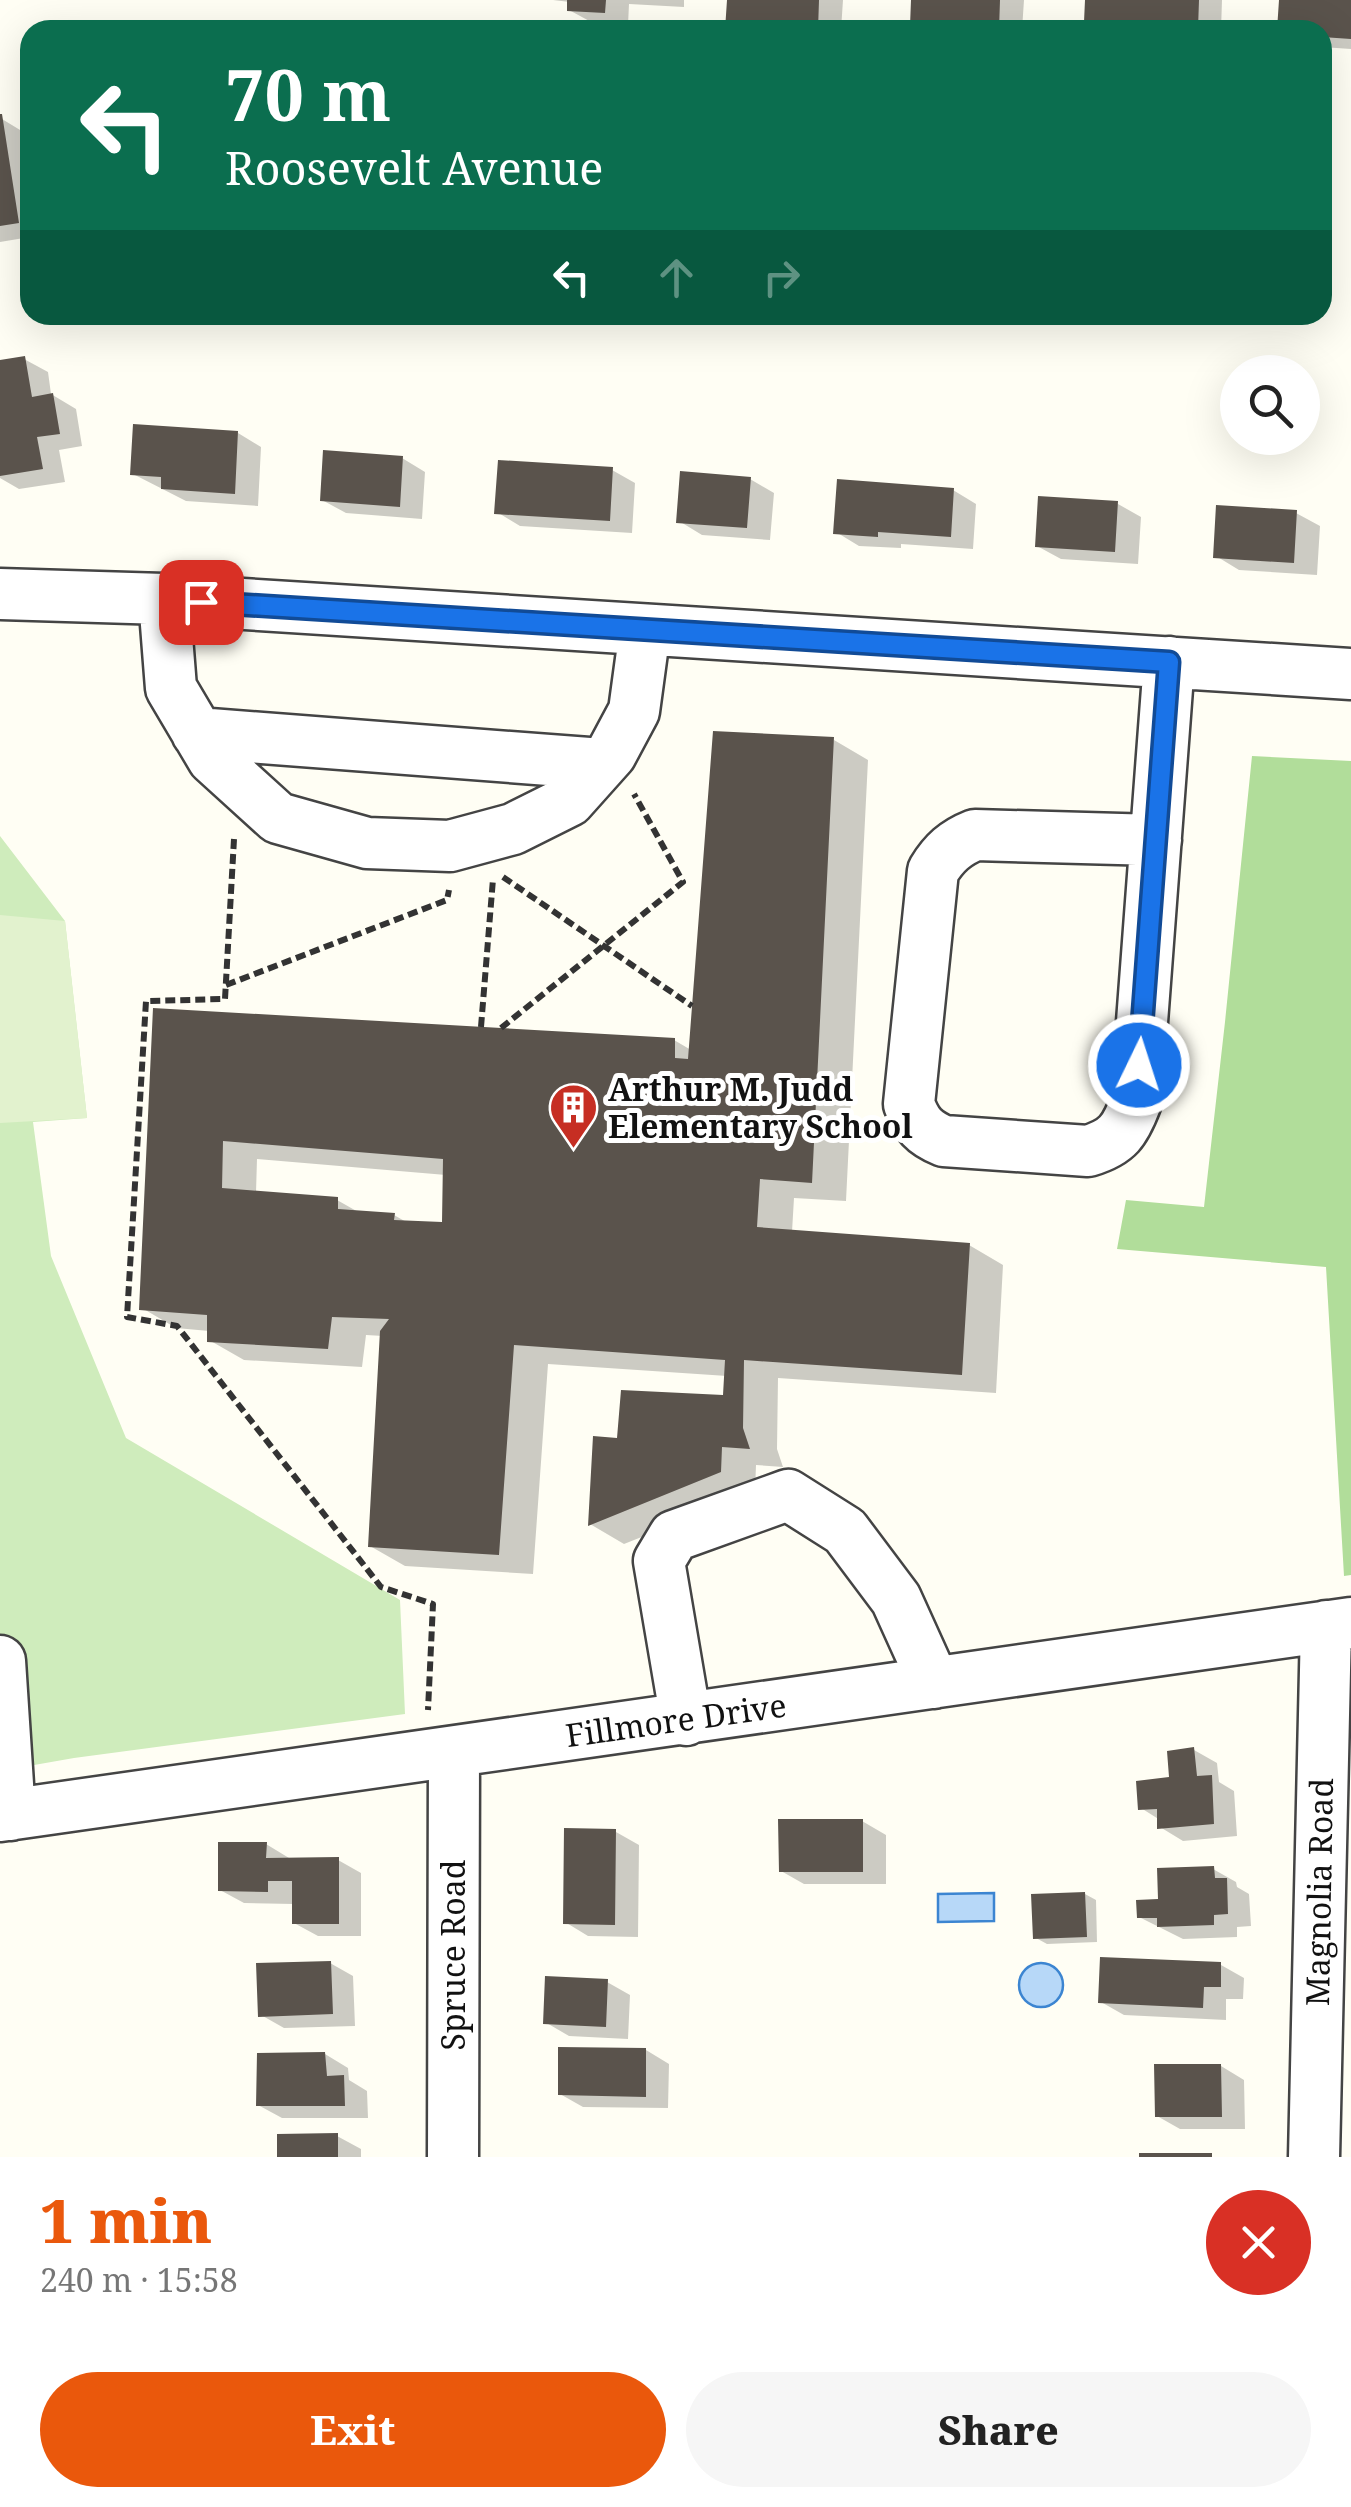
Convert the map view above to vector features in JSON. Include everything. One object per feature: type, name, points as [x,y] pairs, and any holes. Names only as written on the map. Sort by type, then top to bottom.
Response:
[{"type":"street","points":[[0,594],[164,599],[1351,674]]},
{"type":"street","points":[[164,599],[171,688],[212,759],[278,818],[367,843],[450,846],[512,829],[615,773]]},
{"type":"street","points":[[615,773],[610,754],[634,710],[645,630]]},
{"type":"street","points":[[1156,840],[975,835],[943,854],[933,871],[909,1104],[914,1119],[927,1134],[944,1141],[1088,1151],[1110,1144],[1127,1125],[1136,1102],[1156,840],[1169,662]]},
{"type":"street","points":[[197,733],[615,773]]},
{"type":"street","points":[[686,1720],[659,1562],[674,1536],[788,1495],[845,1530],[896,1598],[934,1683]]},
{"type":"street","name":"Fillmore Drive","points":[[5,1816],[441,1740],[686,1720],[1339,1625]]},
{"type":"street","name":"Magnolia Road","points":[[1314,2157],[1339,1625]]},
{"type":"street","points":[[0,1661],[5,1816]]},
{"type":"street","name":"Spruce Road","points":[[441,1740],[453,2157]]},
{"type":"path","points":[[501,1028],[682,882],[615,773]]},
{"type":"path","points":[[234,839],[225,999],[146,1001],[127,1317],[177,1326],[381,1587],[434,1604],[441,1740]]},
{"type":"path","points":[[481,1027],[496,876],[692,1006]]},
{"type":"path","points":[[226,985],[447,900],[448,890]]},
{"type":"green space","points":[[1252,756],[1351,761],[1351,1575],[1344,1576],[1326,1267],[1117,1249],[1126,1200],[1204,1207]]},
{"type":"green space","points":[[0,836],[65,921],[87,1118],[33,1122],[51,1256],[126,1438],[400,1600],[405,1714],[0,1771]]},
{"type":"green space","points":[[0,915],[65,921],[87,1118],[0,1123]]},
{"type":"water","points":[[994,1893],[994,1921],[938,1922],[938,1894]]},
{"type":"water","points":[[1041,1963],[1057,1969],[1063,1985],[1057,2001],[1041,2007],[1025,2001],[1019,1985],[1025,1969]]},
{"type":"building","points":[[567,0],[606,0],[605,13],[567,11]]},
{"type":"building","points":[[727,0],[819,0],[818,20],[726,20]]},
{"type":"building","points":[[911,0],[1000,0],[999,20],[910,20]]},
{"type":"building","points":[[1085,0],[1199,0],[1198,20],[1084,20]]},
{"type":"building","points":[[1279,0],[1351,0],[1351,39],[1332,38],[1332,20],[1278,20]]},
{"type":"building","points":[[0,114],[19,223],[0,226]]},
{"type":"building","points":[[25,356],[32,397],[53,393],[60,434],[37,437],[43,469],[0,476],[0,360]]},
{"type":"building","points":[[133,424],[238,431],[235,494],[161,489],[161,477],[130,475]]},
{"type":"building","points":[[323,450],[403,456],[400,507],[320,501]]},
{"type":"building","points":[[498,460],[613,467],[610,521],[494,514]]},
{"type":"building","points":[[680,471],[751,477],[747,528],[676,523]]},
{"type":"building","points":[[837,479],[954,488],[951,537],[878,532],[878,537],[833,534]]},
{"type":"building","points":[[1038,496],[1118,501],[1115,552],[1035,547]]},
{"type":"building","points":[[1216,505],[1297,510],[1294,563],[1213,558]]},
{"type":"building","name":"Arthur M. Judd Elementary School","points":[[713,731],[834,737],[812,1183],[760,1179],[757,1227],[970,1243],[962,1375],[744,1360],[743,1428],[750,1449],[722,1447],[721,1472],[588,1526],[593,1436],[617,1438],[621,1390],[723,1395],[725,1360],[514,1345],[499,1555],[368,1547],[380,1331],[389,1319],[332,1317],[328,1349],[207,1342],[207,1315],[139,1310],[153,1008],[675,1038],[675,1058],[688,1059]],"holes":[[[223,1141],[443,1159],[442,1222],[394,1220],[395,1213],[338,1209],[338,1197],[222,1188]]]},
{"type":"building","points":[[1194,1747],[1197,1776],[1212,1775],[1214,1824],[1157,1829],[1157,1809],[1138,1810],[1136,1781],[1169,1777],[1167,1751]]},
{"type":"building","points":[[778,1819],[863,1819],[863,1872],[779,1872]]},
{"type":"building","points":[[564,1828],[616,1829],[615,1925],[563,1924]]},
{"type":"building","points":[[218,1842],[267,1842],[266,1858],[339,1857],[339,1924],[292,1924],[292,1881],[268,1881],[268,1892],[218,1891]]},
{"type":"building","points":[[1214,1866],[1215,1878],[1227,1878],[1228,1914],[1214,1915],[1214,1925],[1157,1927],[1157,1918],[1137,1918],[1136,1900],[1158,1899],[1157,1868]]},
{"type":"building","points":[[1085,1892],[1087,1937],[1033,1939],[1031,1894]]},
{"type":"building","points":[[1100,1957],[1221,1962],[1221,1987],[1204,1987],[1203,2008],[1098,2003]]},
{"type":"building","points":[[331,1961],[333,2014],[258,2017],[256,1963]]},
{"type":"building","points":[[545,1976],[608,1979],[606,2027],[543,2024]]},
{"type":"building","points":[[558,2047],[646,2048],[646,2097],[558,2095]]},
{"type":"building","points":[[325,2052],[327,2076],[344,2075],[345,2106],[256,2106],[257,2053]]},
{"type":"building","points":[[1154,2064],[1221,2064],[1222,2117],[1155,2117]]},
{"type":"building","points":[[338,2133],[338,2157],[277,2157],[277,2134]]},
{"type":"building","points":[[1139,2153],[1212,2153],[1212,2157],[1139,2157]]},
{"type":"place","name":"Arthur M. Judd Elementary School","points":[[573,1150]]},
{"type":"route","points":[[201,602],[1169,662],[1139,1065]]}]
